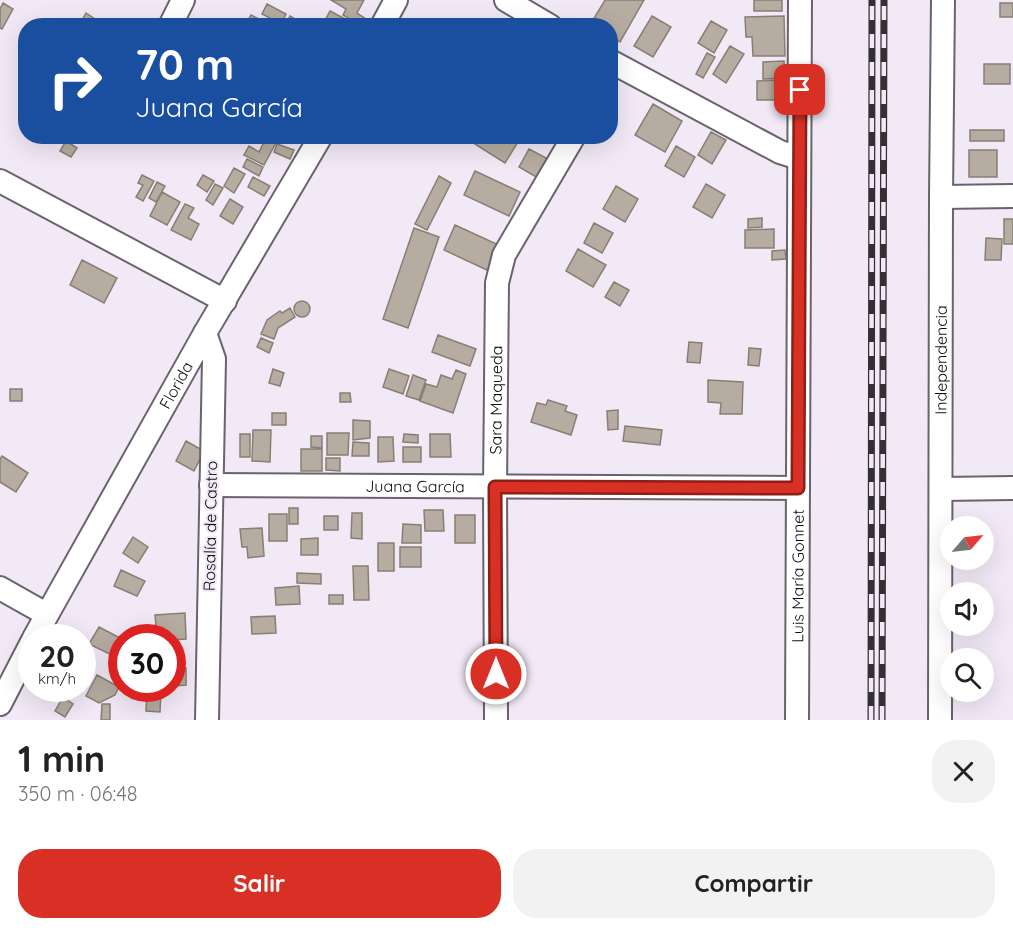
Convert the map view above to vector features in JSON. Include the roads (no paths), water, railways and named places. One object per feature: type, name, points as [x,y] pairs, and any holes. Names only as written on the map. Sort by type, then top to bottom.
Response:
[{"type":"street","points":[[174,18],[183,0]]},
{"type":"street","points":[[386,18],[396,0]]},
{"type":"street","points":[[506,0],[536,18]]},
{"type":"street","name":"Luis María Gonnet","points":[[796,720],[800,0]]},
{"type":"street","name":"Independencia","points":[[940,720],[940,197],[943,0]]},
{"type":"street","points":[[618,70],[780,152],[799,158]]},
{"type":"street","name":"Florida","points":[[41,624],[205,333],[315,144]]},
{"type":"street","name":"Sara Maqueda","points":[[496,720],[497,283],[504,255],[569,144]]},
{"type":"street","points":[[0,182],[225,301]]},
{"type":"street","points":[[940,197],[1013,196]]},
{"type":"street","name":"Rosalía de Castro","points":[[205,333],[214,359],[207,720]]},
{"type":"street","name":"Juana García","points":[[211,485],[798,488]]},
{"type":"street","points":[[941,489],[1013,488]]},
{"type":"street","points":[[0,588],[46,614]]},
{"type":"street","points":[[0,704],[18,669]]},
{"type":"railway","points":[[871,720],[872,0]]},
{"type":"railway","points":[[882,720],[884,0]]}]
